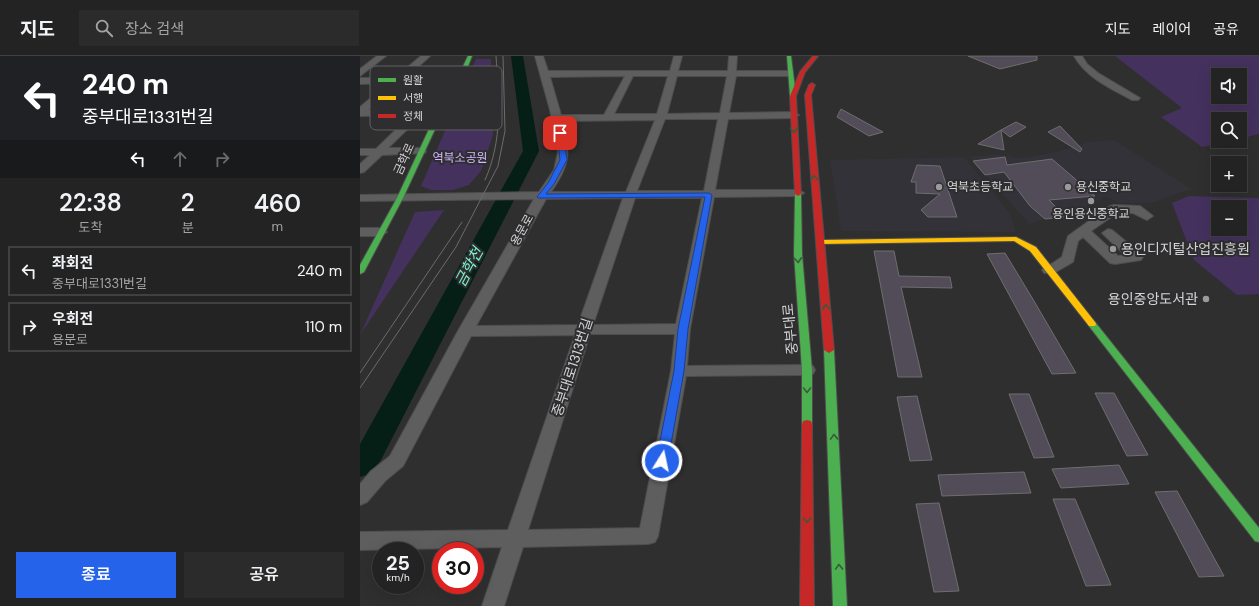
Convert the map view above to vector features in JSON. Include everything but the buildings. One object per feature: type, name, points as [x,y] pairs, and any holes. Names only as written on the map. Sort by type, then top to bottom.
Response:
[{"type":"main road","name":"금학로","points":[[466,66],[470,56]]},
{"type":"main road","points":[[789,56],[793,96]]},
{"type":"main road","name":"중부대로","points":[[807,606],[807,370],[798,254],[798,194],[793,96],[803,72],[816,56]]},
{"type":"main road","points":[[817,74],[808,95],[831,371],[840,606]]},
{"type":"main road","name":"금학로","points":[[360,272],[400,198],[431,130]]},
{"type":"main road","points":[[820,242],[1016,239],[1033,249],[1259,537]]},
{"type":"street","points":[[414,66],[426,56]]},
{"type":"street","name":"용문로","points":[[360,497],[378,476],[397,461],[466,331],[540,197],[551,184],[563,160],[560,133],[540,56]]},
{"type":"street","name":"중부대로1313번길","points":[[493,606],[630,195],[661,117],[678,56]]},
{"type":"street","points":[[360,541],[648,536],[679,371],[683,329],[732,73],[733,56]]},
{"type":"street","points":[[1078,56],[1084,66],[1095,75],[1135,98]]},
{"type":"street","points":[[360,74],[381,57]]},
{"type":"street","points":[[545,74],[790,73]]},
{"type":"street","points":[[607,118],[630,74]]},
{"type":"street","points":[[360,81],[370,81]]},
{"type":"street","points":[[360,112],[370,103]]},
{"type":"street","points":[[360,112],[370,112]]},
{"type":"street","points":[[556,118],[794,115]]},
{"type":"street","points":[[360,170],[402,130]]},
{"type":"street","points":[[360,152],[421,150]]},
{"type":"street","points":[[360,198],[798,194]]},
{"type":"street","points":[[1049,270],[1068,259],[1072,239],[1084,232],[1114,209],[1136,209],[1147,216]]},
{"type":"street","points":[[360,232],[381,232]]},
{"type":"street","points":[[1084,232],[1115,260],[1140,260],[1108,233]]},
{"type":"street","points":[[466,331],[683,329]]},
{"type":"street","points":[[679,371],[807,370]]},
{"type":"shaded area","points":[[1114,140],[1193,190],[1184,191],[1152,203],[1120,203],[1106,197],[1066,217],[1045,219],[1029,224],[970,157],[997,154],[1020,158],[1057,152],[1088,142]]},
{"type":"shaded area","points":[[964,157],[1010,214],[1016,232],[841,231],[830,160]]},
{"type":"green space","points":[[1115,56],[1259,56],[1259,134],[1247,137],[1247,112],[1211,112],[1211,145],[1202,147],[1161,117],[1182,108]]},
{"type":"green space","points":[[476,59],[491,59],[491,66],[473,66]]},
{"type":"green space","name":"역북소공원","points":[[445,130],[493,130],[493,135],[481,171],[469,185],[453,190],[431,190],[421,186]]},
{"type":"green space","points":[[1189,196],[1259,198],[1259,294],[1237,295],[1194,260],[1172,203]]},
{"type":"green space","points":[[444,210],[360,335],[415,212]]},
{"type":"waterway","name":"금학천","points":[[360,466],[366,460],[531,151],[517,56]]},
{"type":"tram line","points":[[496,56],[497,66]]},
{"type":"tram line","points":[[360,388],[456,247],[498,166],[505,131],[503,56]]},
{"type":"tram line","points":[[485,180],[495,150],[497,130]]},
{"type":"tram line","points":[[360,373],[462,222]]},
{"type":"traffic: fast","points":[[466,66],[470,56]]},
{"type":"traffic: fast","points":[[789,56],[793,96]]},
{"type":"traffic: fast","points":[[360,272],[400,198],[432,130]]},
{"type":"traffic: fast","points":[[798,194],[798,254],[807,370],[807,424]]},
{"type":"traffic: fast","points":[[1092,324],[1259,537]]},
{"type":"traffic: fast","points":[[829,350],[840,606]]},
{"type":"traffic: slow","points":[[820,242],[1016,239],[1033,249],[1092,324]]},
{"type":"traffic: jam","points":[[798,194],[793,96],[803,72],[816,56]]},
{"type":"traffic: jam","points":[[812,85],[808,95],[829,350]]},
{"type":"traffic: jam","points":[[807,424],[807,606]]},
{"type":"place","name":"역북초등학교","points":[[939,187]]},
{"type":"place","name":"용신중학교","points":[[1068,187]]},
{"type":"place","name":"용인용신중학교","points":[[1091,201]]},
{"type":"place","name":"용인디지털산업진흥원","points":[[1113,249]]},
{"type":"place","name":"용인중앙도서관","points":[[1206,299]]},
{"type":"route","points":[[560,133],[563,160],[551,184],[540,197],[709,195],[683,329],[679,371],[662,461]]}]
